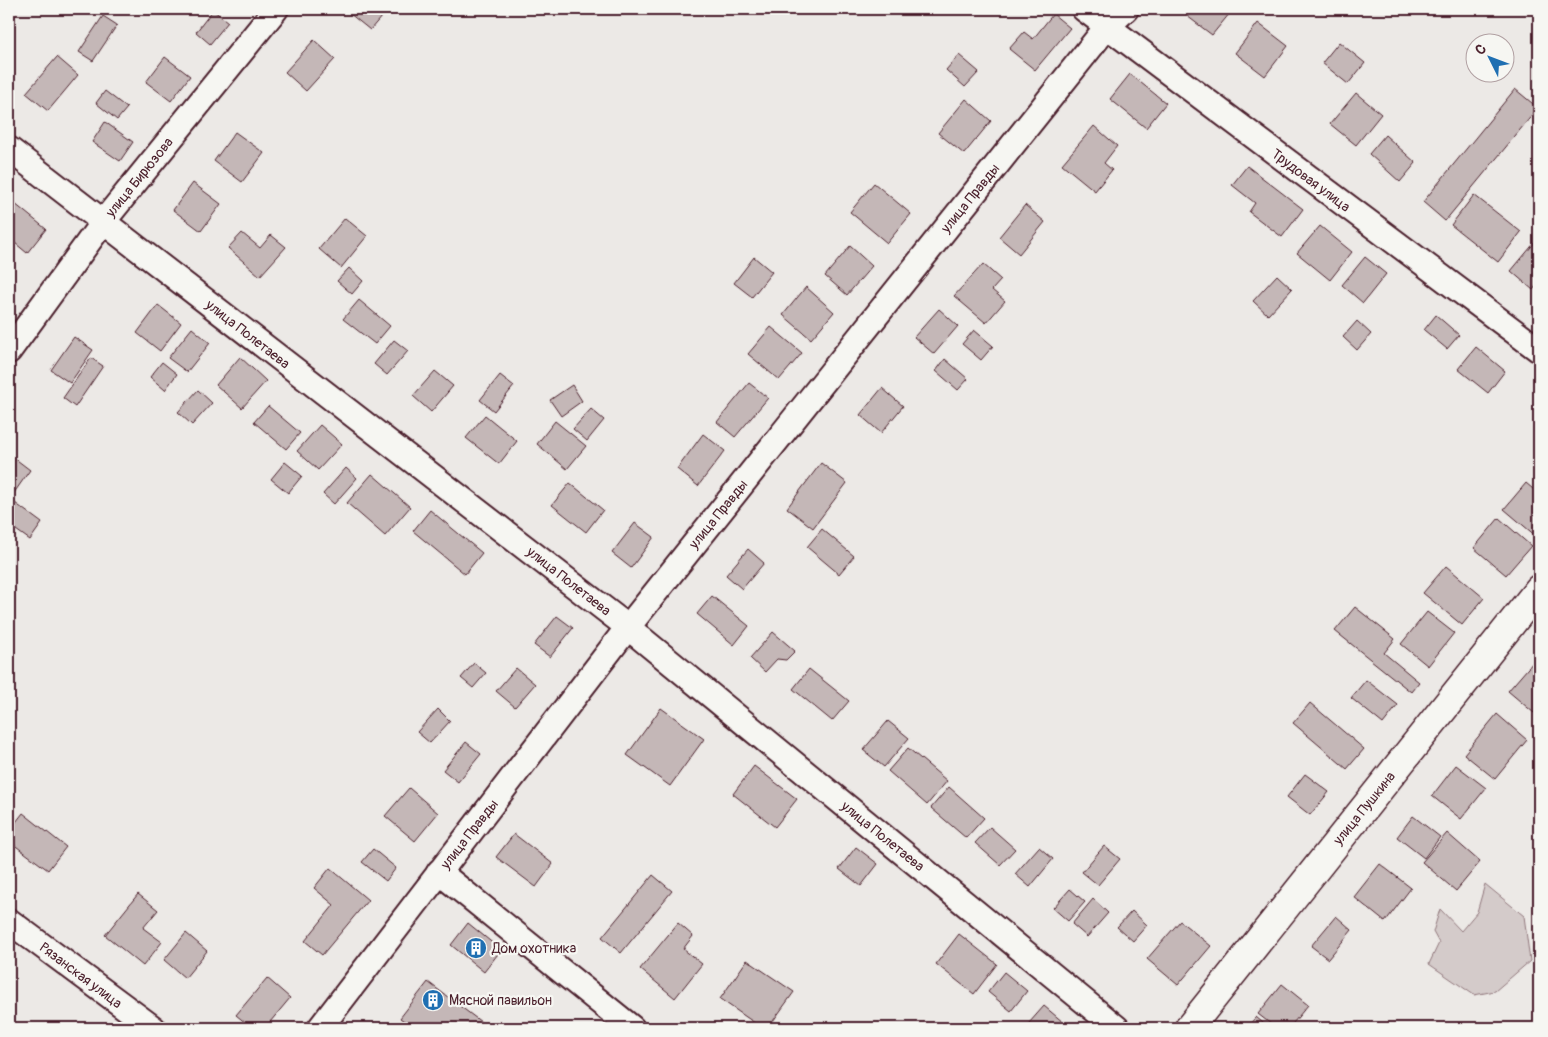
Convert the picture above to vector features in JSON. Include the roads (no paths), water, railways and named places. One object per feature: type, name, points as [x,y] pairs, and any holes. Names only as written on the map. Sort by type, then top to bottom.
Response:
[{"type":"main road","name":"улица Пушкина","points":[[1190,1028],[1539,589]]},
{"type":"street","name":"улица Бирюзова","points":[[9,351],[103,222],[276,9]]},
{"type":"street","name":"Трудовая улица","points":[[1084,9],[1106,28],[1539,350]]},
{"type":"street","name":"улица Правды","points":[[320,1028],[628,627],[1106,28],[1126,9]]},
{"type":"street","name":"улица Полетаева","points":[[9,149],[628,627],[1117,1028]]},
{"type":"street","points":[[439,872],[632,1028]]},
{"type":"street","name":"Рязанская улица","points":[[9,921],[153,1028]]},
{"type":"place","name":"Дом охотника","points":[[476,948]]},
{"type":"place","name":"Мясной павильон","points":[[433,1000]]}]
